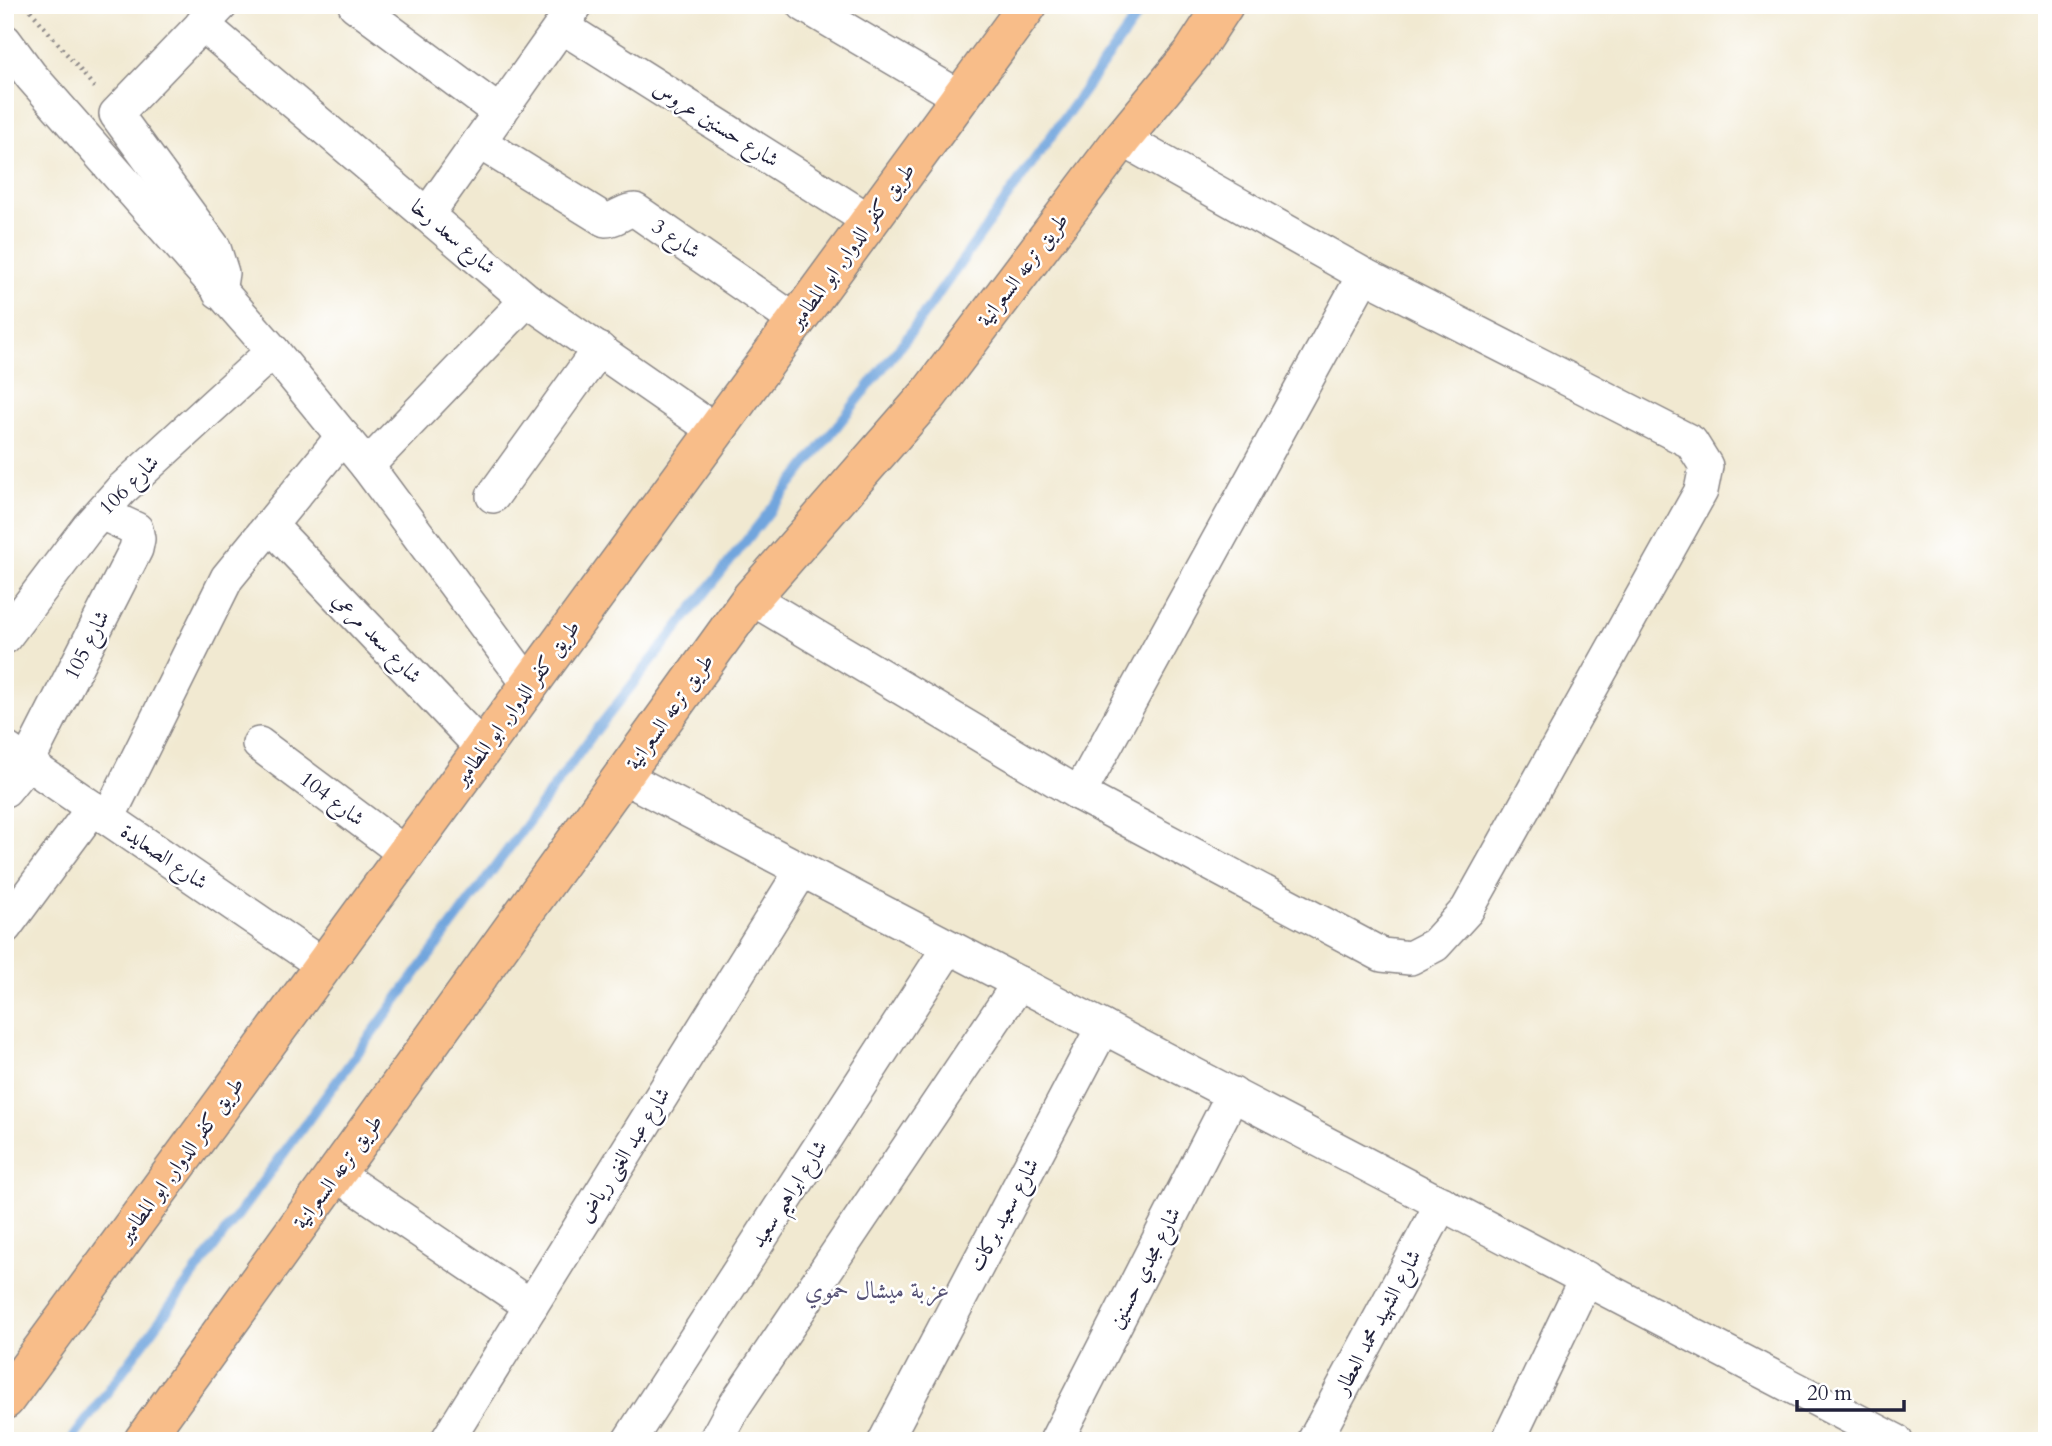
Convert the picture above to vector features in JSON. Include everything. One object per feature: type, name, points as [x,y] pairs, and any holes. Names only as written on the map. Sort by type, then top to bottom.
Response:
[{"type":"main road","name":"طريق كفر الدوار, ابو المطامير","points":[[5,1400],[1028,5]]},
{"type":"main road","name":"طريق ترعه السعرانية","points":[[143,1441],[751,598],[929,394],[1122,139],[1192,54],[1224,5]]},
{"type":"street","points":[[355,5],[499,113]]},
{"type":"street","points":[[804,5],[960,97]]},
{"type":"street","points":[[211,15],[116,114],[215,247],[222,273],[219,292]]},
{"type":"street","name":"شارع سعد رخا","points":[[211,15],[427,215],[527,300],[717,432]]},
{"type":"street","points":[[427,215],[569,16]]},
{"type":"street","name":"شارع حسنين عروس","points":[[569,16],[870,221]]},
{"type":"street","points":[[5,41],[31,76],[273,351],[343,436],[530,686]]},
{"type":"street","points":[[751,598],[1079,794],[1382,955],[1410,958],[1434,945],[1467,909],[1701,491],[1706,466],[1691,442],[1364,275],[1122,139]]},
{"type":"street","name":"شارع 3","points":[[479,142],[605,220],[614,220],[628,211],[635,211],[797,322]]},
{"type":"street","points":[[1079,794],[1364,275]]},
{"type":"street","points":[[367,466],[527,300]]},
{"type":"street","points":[[494,496],[599,349]]},
{"type":"street","name":"شارع 106","points":[[5,637],[121,490],[273,351]]},
{"type":"street","points":[[5,927],[100,813],[227,578],[343,436]]},
{"type":"street","name":"شارع 105","points":[[5,790],[16,756],[136,549],[136,529],[101,513]]},
{"type":"street","name":"شارع سعد مرعي","points":[[271,526],[483,750]]},
{"type":"street","name":"شارع 104","points":[[258,744],[406,854]]},
{"type":"street","name":"شارع الصعايدة","points":[[16,756],[324,966]]},
{"type":"street","points":[[624,777],[1896,1441]]},
{"type":"street","name":"شارع عبد الغنى رياض","points":[[447,1441],[802,870]]},
{"type":"street","name":"شارع ابراهيم سعيد","points":[[629,1441],[948,947]]},
{"type":"street","points":[[715,1441],[733,1408],[1019,983]]},
{"type":"street","name":"شارع سعيد بركات","points":[[885,1441],[1103,1027]]},
{"type":"street","name":"شارع مجدي حسنين","points":[[1056,1441],[1233,1094]]},
{"type":"street","points":[[336,1174],[531,1306]]},
{"type":"street","name":"شارع الشهيد محمد العطار","points":[[1314,1441],[1442,1203]]},
{"type":"street","points":[[1508,1441],[1586,1279]]},
{"type":"path","points":[[26,5],[116,114]]},
{"type":"waterway","points":[[71,1441],[591,737],[909,335],[1145,5]]},
{"type":"district","name":"عزبة ميشال حموي","points":[[877,1290]]}]
